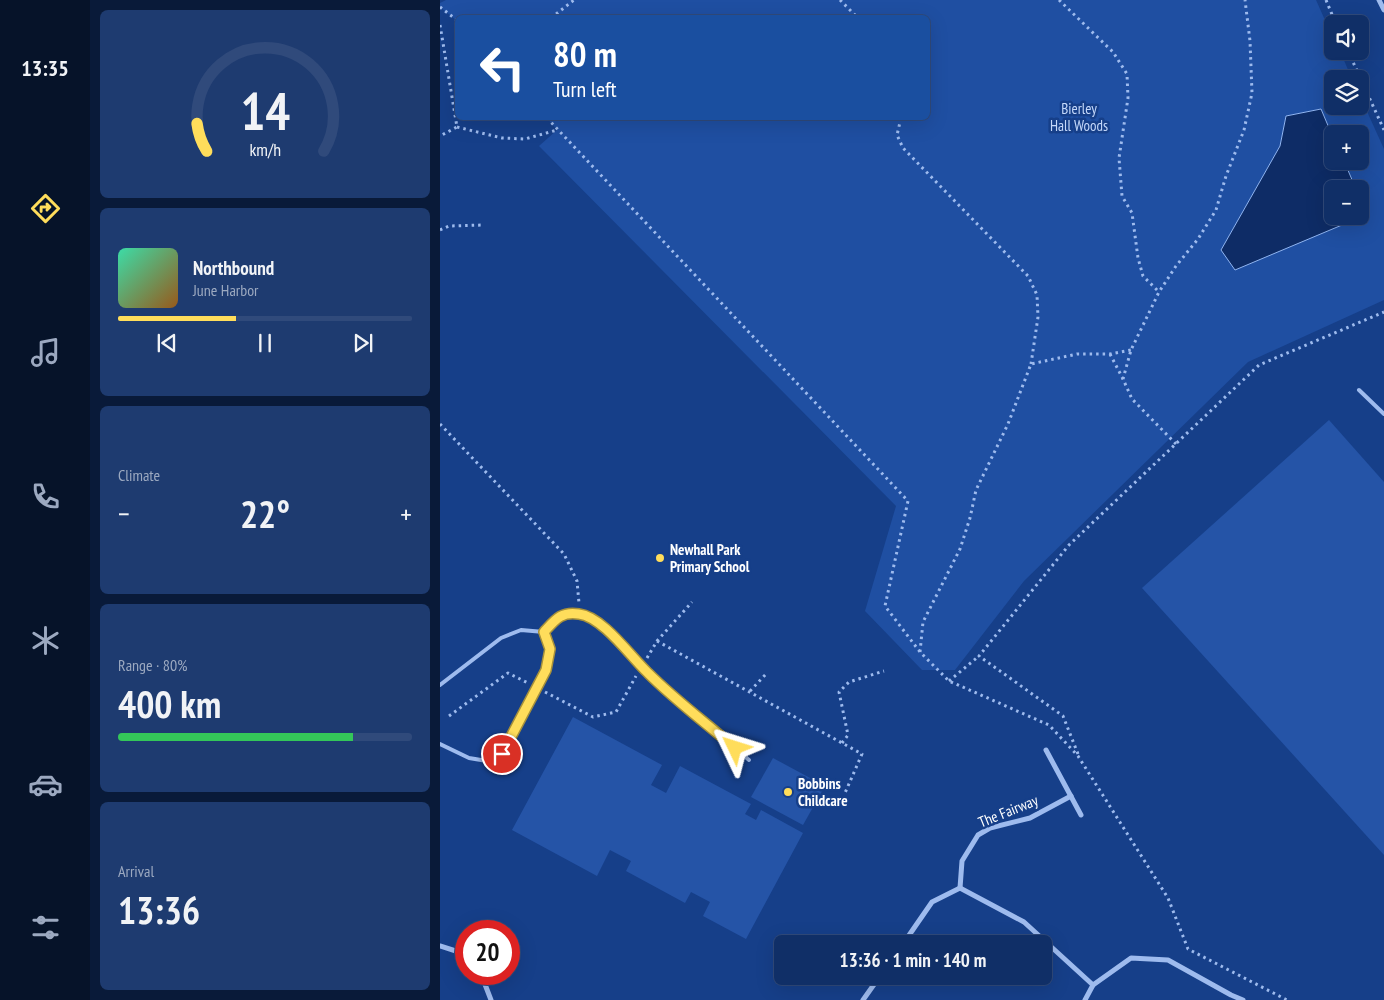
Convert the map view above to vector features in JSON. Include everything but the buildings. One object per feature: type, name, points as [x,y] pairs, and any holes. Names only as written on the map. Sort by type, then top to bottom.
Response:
[{"type":"street","points":[[1379,0],[1384,10]]},
{"type":"street","points":[[1046,750],[1081,815]]},
{"type":"street","name":"The Fairway","points":[[960,888],[962,861],[978,834],[990,828],[1030,818],[1070,796]]},
{"type":"street","points":[[909,935],[932,902],[960,888],[1024,922],[1093,985]]},
{"type":"street","points":[[440,946],[455,951]]},
{"type":"street","points":[[1085,1000],[1093,985],[1131,958],[1168,960],[1243,1000]]},
{"type":"street","points":[[485,985],[491,1000]]},
{"type":"street","points":[[863,1000],[874,985]]},
{"type":"lane","points":[[1358,390],[1384,414]]},
{"type":"lane","points":[[544,632],[565,613],[581,614],[598,622],[641,666],[749,760]]},
{"type":"lane","points":[[440,685],[501,638],[520,630],[544,632]]},
{"type":"lane","points":[[440,744],[469,758],[487,761],[502,754],[546,670],[550,649],[544,632]]},
{"type":"path","points":[[555,15],[574,0]]},
{"type":"path","points":[[840,0],[855,15]]},
{"type":"path","points":[[1059,0],[1114,52],[1127,74],[1128,98],[1119,158],[1122,196],[1132,213],[1138,258],[1144,276],[1159,292]]},
{"type":"path","points":[[1124,379],[1131,350],[1159,292],[1176,266],[1198,239],[1216,210],[1226,176],[1244,130],[1252,93],[1250,41],[1245,0]]},
{"type":"path","points":[[1326,0],[1332,15]]},
{"type":"path","points":[[440,7],[455,19]]},
{"type":"path","points":[[440,25],[455,115]]},
{"type":"path","points":[[1352,60],[1384,130]]},
{"type":"path","points":[[456,120],[457,127]]},
{"type":"path","points":[[549,120],[908,501],[885,606],[920,652],[949,681],[1049,724],[1078,756],[1168,898],[1188,949],[1287,1000]]},
{"type":"path","points":[[900,120],[896,136],[903,148],[1028,276],[1037,295],[1038,317],[1031,364],[1008,424],[976,490],[970,518],[960,549],[923,622],[920,652]]},
{"type":"path","points":[[440,136],[457,127],[502,138],[525,139],[558,130]]},
{"type":"path","points":[[440,230],[449,226],[484,225]]},
{"type":"path","points":[[949,681],[979,656],[1069,545],[1259,365],[1384,312]]},
{"type":"path","points":[[1031,364],[1077,354],[1110,354],[1131,350]]},
{"type":"path","points":[[1110,354],[1124,379],[1132,399],[1176,444]]},
{"type":"path","points":[[440,424],[564,554],[577,581],[581,614]]},
{"type":"path","points":[[449,716],[508,673],[593,717],[616,712],[657,641],[692,602]]},
{"type":"path","points":[[657,641],[862,754],[845,793]]},
{"type":"path","points":[[979,656],[1063,716],[1078,756]]},
{"type":"path","points":[[842,742],[848,735],[839,692],[849,682],[884,671]]},
{"type":"path","points":[[750,691],[767,673]]},
{"type":"green space","name":"Bierley Hall Woods","points":[[446,0],[1316,0],[1324,18],[1324,60],[1344,60],[1348,70],[1324,70],[1324,115],[1369,115],[1384,149],[1384,300],[1248,362],[1024,581],[955,670],[922,670],[865,611],[896,506],[539,146],[557,130],[549,120],[930,120],[930,15],[455,15],[455,19],[440,7],[440,3]],"holes":[[[1321,109],[1328,125],[1369,125],[1369,170],[1348,170],[1352,180],[1369,180],[1369,225],[1342,225],[1221,250],[1280,146],[1286,116]]]},
{"type":"shaded area","points":[[1321,109],[1328,125],[1324,125],[1324,170],[1348,170],[1352,180],[1324,180],[1324,225],[1342,225],[1235,270],[1221,250],[1280,146],[1286,116]]},
{"type":"place","name":"Newhall Park Primary School","points":[[660,558]]},
{"type":"place","name":"Bobbins Childcare","points":[[788,792]]},
{"type":"route","points":[[502,754],[546,670],[550,649],[544,632],[565,613],[581,614],[598,622],[648,674],[735,748]]}]
